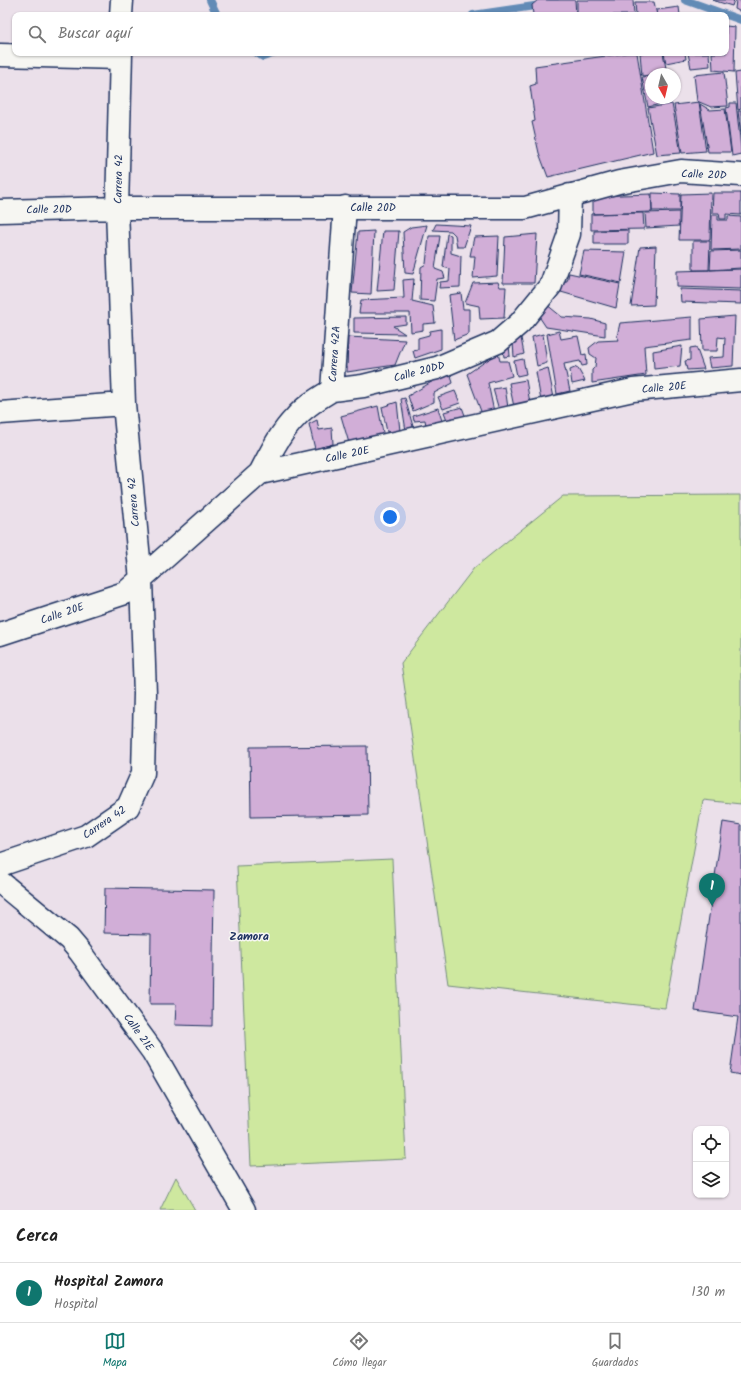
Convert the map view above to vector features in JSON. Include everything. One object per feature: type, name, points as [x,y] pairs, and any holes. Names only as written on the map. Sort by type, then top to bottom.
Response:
[{"type":"street","points":[[121,12],[122,0]]},
{"type":"street","points":[[0,55],[12,55]]},
{"type":"street","name":"Carrera 42","points":[[0,865],[86,836],[128,807],[143,773],[145,694],[141,580],[124,404],[117,208],[120,56]]},
{"type":"street","name":"Calle 20D","points":[[0,211],[117,208],[525,208],[619,182],[681,172],[741,175]]},
{"type":"street","name":"Calle 20DD","points":[[332,390],[363,386],[437,368],[498,342],[520,323],[551,285],[569,234],[570,195]]},
{"type":"street","name":"Carrera 42A","points":[[260,473],[274,446],[294,418],[311,403],[332,390],[345,207]]},
{"type":"street","name":"Calle 20E","points":[[0,634],[125,593],[260,473],[633,390],[741,380]]},
{"type":"street","points":[[0,413],[124,404]]},
{"type":"street","name":"Calle 21E","points":[[0,882],[69,939],[93,971],[153,1052],[244,1210]]},
{"type":"green space","points":[[741,495],[741,804],[703,800],[665,1008],[448,984],[401,663],[474,568],[563,496]]},
{"type":"green space","points":[[392,859],[406,1159],[251,1166],[237,866]]},
{"type":"green space","points":[[176,1177],[195,1210],[160,1210]]},
{"type":"building","points":[[538,0],[575,0],[576,12],[533,12],[532,5]]},
{"type":"building","points":[[577,0],[633,0],[634,12],[577,12]]},
{"type":"building","points":[[712,0],[734,0],[732,6]]},
{"type":"building","points":[[736,0],[741,0],[741,12],[735,9]]},
{"type":"building","points":[[635,2],[654,2],[656,12],[636,12]]},
{"type":"building","points":[[679,7],[680,12],[657,12],[657,10]]},
{"type":"building","points":[[729,26],[735,27],[734,72],[713,70],[712,56],[729,56]]},
{"type":"building","points":[[606,56],[637,56],[653,152],[548,177],[539,153],[532,122],[535,121],[530,86],[536,84],[535,66]]},
{"type":"building","points":[[640,56],[664,56],[666,68],[645,68],[645,76],[642,76]]},
{"type":"building","points":[[665,56],[686,56],[686,59],[666,63]]},
{"type":"building","points":[[689,56],[709,56],[710,66],[691,68]]},
{"type":"building","points":[[724,72],[728,106],[711,107],[697,101],[694,75]]},
{"type":"building","points":[[741,72],[741,109],[738,110],[735,73]]},
{"type":"building","points":[[642,77],[645,77],[645,92]]},
{"type":"building","points":[[699,102],[706,151],[682,153],[674,105]]},
{"type":"building","points":[[730,103],[736,103],[741,149],[741,154],[732,156],[726,108],[730,107]]},
{"type":"building","points":[[647,104],[660,104],[648,107]]},
{"type":"building","points":[[672,104],[681,153],[657,155],[648,108]]},
{"type":"building","points":[[700,104],[710,110],[725,109],[731,152],[708,152]]},
{"type":"building","points":[[738,111],[741,111],[741,135]]},
{"type":"building","points":[[652,193],[680,194],[680,211],[652,211]]},
{"type":"building","points":[[711,193],[710,240],[679,240],[681,194]]},
{"type":"building","points":[[713,193],[741,193],[741,215],[726,214],[726,219],[720,219],[719,213],[712,213]]},
{"type":"building","points":[[651,194],[652,212],[593,214],[593,196]]},
{"type":"building","points":[[679,212],[679,226],[646,228],[645,213]]},
{"type":"building","points":[[643,213],[644,229],[591,230],[591,214]]},
{"type":"building","points":[[712,215],[718,215],[718,220],[728,220],[728,216],[741,217],[741,249],[711,250]]},
{"type":"building","points":[[436,224],[471,226],[464,247],[457,247],[455,235],[451,231],[433,230]]},
{"type":"building","points":[[427,225],[413,274],[405,273],[403,232],[411,227]]},
{"type":"building","points":[[628,230],[628,244],[594,244],[594,231]]},
{"type":"building","points":[[374,231],[371,294],[352,293],[358,232]]},
{"type":"building","points":[[383,231],[399,231],[394,290],[377,291]]},
{"type":"building","points":[[447,234],[451,235],[451,253],[461,256],[460,287],[439,288],[440,282],[449,281],[450,269],[443,267]]},
{"type":"building","points":[[537,234],[534,283],[503,283],[505,237]]},
{"type":"building","points":[[429,236],[440,236],[435,269],[443,272],[445,278],[437,279],[434,301],[420,300],[421,267],[426,264]]},
{"type":"building","points":[[499,236],[497,276],[473,278],[475,256],[470,256],[474,237]]},
{"type":"building","points":[[693,241],[710,241],[709,270],[693,270]]},
{"type":"building","points":[[656,246],[654,305],[631,306],[640,247]]},
{"type":"building","points":[[741,250],[741,268],[710,270],[711,251]]},
{"type":"building","points":[[584,251],[626,252],[621,283],[579,274]]},
{"type":"building","points":[[741,269],[741,289],[677,287],[677,271]]},
{"type":"building","points":[[569,273],[620,284],[616,308],[561,292],[562,281],[567,281]]},
{"type":"building","points":[[414,279],[412,301],[433,306],[435,323],[423,324],[423,330],[411,332],[410,313],[359,313],[361,300],[404,298],[403,280]]},
{"type":"building","points":[[498,282],[500,287],[506,287],[504,318],[480,319],[479,306],[465,303],[473,283]]},
{"type":"building","points":[[680,289],[741,291],[741,304],[681,302]]},
{"type":"building","points":[[461,293],[463,309],[469,309],[469,334],[454,340],[449,295]]},
{"type":"building","points":[[546,304],[562,317],[591,319],[605,323],[605,336],[546,327],[538,315]]},
{"type":"building","points":[[735,316],[733,366],[710,368],[708,358],[724,357],[725,338],[718,337],[717,351],[702,351],[701,319]]},
{"type":"building","points":[[406,317],[406,324],[393,326],[405,334],[354,333],[354,318]]},
{"type":"building","points":[[692,317],[692,340],[644,346],[646,375],[592,383],[592,370],[595,367],[596,358],[590,354],[589,348],[598,341],[619,340],[617,336],[620,323]]},
{"type":"building","points":[[441,329],[441,349],[415,358],[413,351],[418,350],[418,338],[429,335],[430,331]]},
{"type":"building","points":[[559,331],[561,339],[578,336],[582,355],[586,354],[587,365],[582,366],[580,361],[564,364],[570,391],[557,394],[547,334]]},
{"type":"building","points":[[543,334],[547,363],[537,366],[532,337]]},
{"type":"building","points":[[348,337],[405,340],[395,365],[347,372]]},
{"type":"building","points":[[521,338],[524,354],[514,357],[513,342]]},
{"type":"building","points":[[509,345],[510,356],[504,357],[503,350]]},
{"type":"building","points":[[682,346],[680,366],[654,369],[653,351]]},
{"type":"building","points":[[696,347],[704,369],[687,370],[685,361],[690,360],[690,348]]},
{"type":"building","points":[[498,353],[500,361],[508,361],[512,376],[488,383],[494,412],[482,414],[467,374]]},
{"type":"building","points":[[523,359],[526,374],[517,376],[514,361]]},
{"type":"building","points":[[577,367],[585,381],[572,384],[570,370]]},
{"type":"building","points":[[548,368],[554,398],[541,401],[536,372]]},
{"type":"building","points":[[450,371],[453,383],[434,393],[434,402],[413,411],[408,396]]},
{"type":"building","points":[[526,380],[530,403],[514,407],[509,383]]},
{"type":"building","points":[[505,387],[508,408],[499,410],[493,389]]},
{"type":"building","points":[[455,391],[460,403],[443,409],[438,397]]},
{"type":"building","points":[[405,398],[414,430],[406,431],[401,399]]},
{"type":"building","points":[[397,402],[400,431],[387,432],[382,407]]},
{"type":"building","points":[[378,406],[384,438],[349,443],[341,416]]},
{"type":"building","points":[[462,407],[467,421],[449,425],[444,412]]},
{"type":"building","points":[[438,408],[443,424],[427,430],[425,420],[414,421],[413,416]]},
{"type":"building","points":[[317,420],[319,430],[332,428],[333,444],[315,449],[309,424]]},
{"type":"building","points":[[367,746],[368,815],[251,817],[250,747]]},
{"type":"building","points":[[723,822],[741,825],[741,1075],[730,1073],[738,1017],[695,1011]]},
{"type":"building","points":[[105,888],[214,890],[212,1026],[175,1025],[176,1004],[150,1004],[151,934],[104,933]]},
{"type":"waterway","points":[[210,0],[216,12]]},
{"type":"waterway","points":[[493,12],[548,4],[555,0]]},
{"type":"waterway","points":[[685,0],[719,12]]},
{"type":"waterway","points":[[729,16],[741,20]]},
{"type":"waterway","points":[[262,56],[266,56]]},
{"type":"place","name":"Hospital Zamora","points":[[712,906]]},
{"type":"district","name":"Zamora","points":[[249,936]]}]
